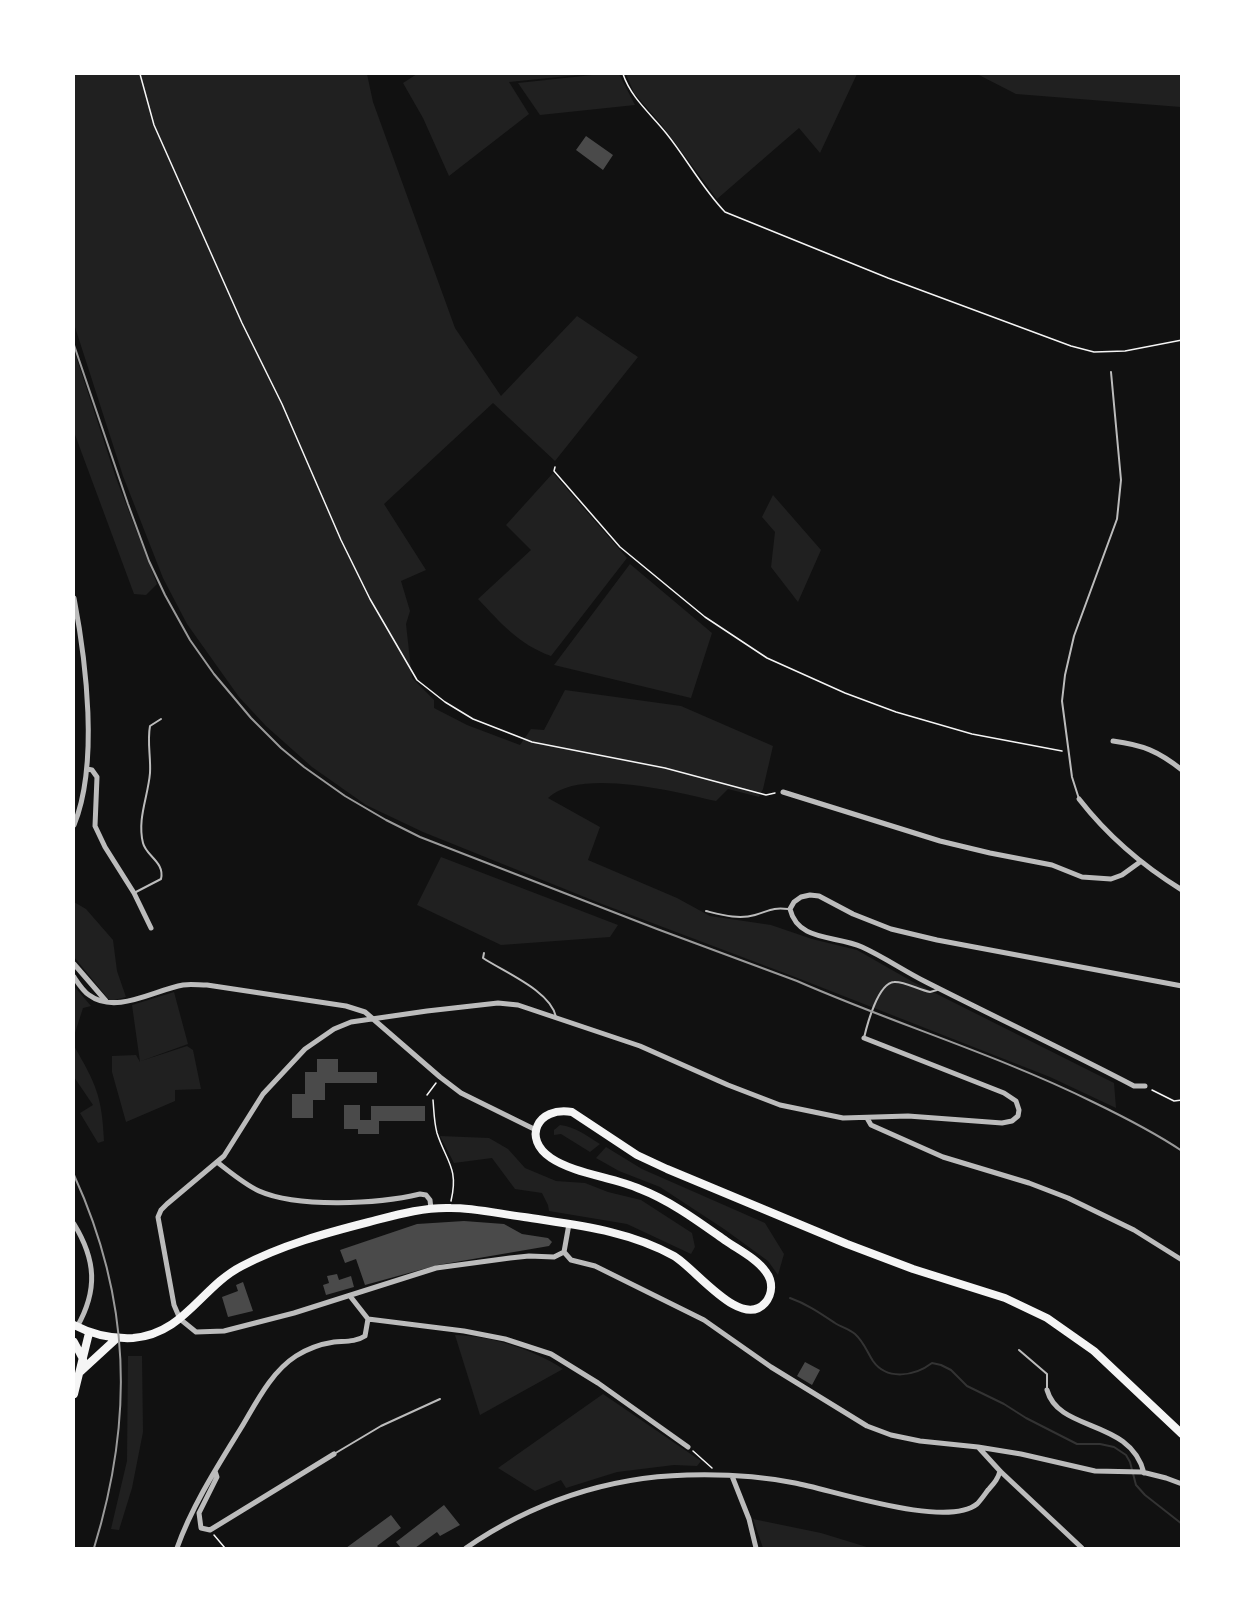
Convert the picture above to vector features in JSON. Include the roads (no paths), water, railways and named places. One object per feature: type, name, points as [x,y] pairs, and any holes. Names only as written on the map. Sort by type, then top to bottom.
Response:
[{"type":"main road","points":[[75,1326],[89,1333],[117,1338],[154,1334],[180,1319],[229,1274],[282,1248],[401,1214],[450,1208],[569,1224],[634,1238],[661,1249],[695,1272],[735,1307],[747,1310],[762,1306],[771,1292],[767,1273],[735,1247],[661,1199],[641,1189],[579,1170],[550,1158],[541,1149],[536,1130],[540,1120],[546,1114],[554,1111],[572,1112],[637,1155],[699,1183],[858,1248],[1018,1304],[1047,1318],[1084,1343],[1182,1434]]},
{"type":"main road","points":[[74,1394],[89,1333]]},
{"type":"main road","points":[[79,1372],[117,1338]]},
{"type":"main road","points":[[74,1342],[83,1359]]},
{"type":"street","points":[[74,598],[85,674],[87,769],[74,825]]},
{"type":"street","points":[[1113,741],[1143,746],[1155,751],[1182,770]]},
{"type":"street","points":[[87,769],[92,770],[97,777],[95,826],[105,847],[134,893],[151,928]]},
{"type":"street","points":[[783,792],[939,841],[1052,865],[1082,877],[1111,879],[1122,875],[1140,862]]},
{"type":"street","points":[[1079,799],[1091,814],[1140,862],[1182,891]]},
{"type":"street","points":[[1145,1086],[1134,1086],[1044,1039],[939,989],[860,945],[814,934],[799,927],[793,920],[790,909],[801,897],[819,896],[853,914],[891,929],[937,940],[1182,986]]},
{"type":"street","points":[[74,964],[108,1004]]},
{"type":"street","points":[[74,977],[89,995],[108,1004],[117,1004],[184,985],[207,985],[346,1006],[365,1012],[440,1077],[469,1098],[536,1130]]},
{"type":"street","points":[[564,1252],[554,1257],[529,1256],[436,1268],[294,1313],[224,1331],[196,1332],[180,1319],[174,1305],[158,1217],[167,1204],[224,1156],[263,1094],[305,1049],[334,1029],[351,1022],[427,1011],[498,1004],[518,1005],[640,1046],[780,1105],[843,1118],[908,1116],[1002,1123],[1012,1121],[1018,1116],[1016,1101],[1004,1093],[864,1038]]},
{"type":"street","points":[[867,1118],[871,1125],[943,1157],[1029,1183],[1068,1198],[1134,1230],[1182,1260]]},
{"type":"street","points":[[217,1162],[259,1191],[278,1197],[297,1200],[373,1202],[420,1194],[426,1195],[430,1200],[431,1209]]},
{"type":"street","points":[[74,1224],[82,1239],[90,1265],[92,1282],[87,1309],[75,1326]]},
{"type":"street","points":[[564,1252],[569,1224]]},
{"type":"street","points":[[564,1252],[571,1260],[595,1266],[704,1320],[771,1367],[867,1426],[891,1435],[920,1441],[1021,1454],[1095,1471],[1143,1473],[1182,1484]]},
{"type":"street","points":[[350,1296],[368,1319],[464,1331],[505,1339],[551,1354],[598,1383],[688,1447]]},
{"type":"street","points":[[177,1548],[186,1524],[215,1471],[261,1394],[280,1368],[295,1356],[312,1348],[332,1342],[359,1340],[365,1336],[368,1319]]},
{"type":"street","points":[[1047,1390],[1053,1404],[1065,1412],[1122,1439],[1141,1461],[1143,1473]]},
{"type":"street","points":[[978,1447],[1000,1471],[1082,1548]]},
{"type":"street","points":[[215,1471],[217,1477],[198,1519],[201,1528],[210,1530],[334,1454]]},
{"type":"street","points":[[466,1548],[518,1517],[576,1493],[639,1479],[687,1475],[732,1476],[795,1483],[869,1503],[937,1512],[976,1505],[998,1478],[1000,1471]]},
{"type":"street","points":[[732,1476],[749,1519],[756,1548]]},
{"type":"lane","points":[[1079,799],[1072,777],[1062,701],[1074,636],[1117,519],[1121,480],[1112,372]]},
{"type":"lane","points":[[134,893],[161,879],[162,873],[154,857],[143,845],[141,828],[150,773],[147,741],[150,726],[161,719]]},
{"type":"lane","points":[[706,911],[741,917],[754,915],[770,908],[790,909]]},
{"type":"lane","points":[[484,952],[483,958],[520,980],[547,1000],[555,1011],[556,1017]]},
{"type":"lane","points":[[864,1038],[877,999],[888,984],[896,982],[930,992],[939,989]]},
{"type":"lane","points":[[1019,1350],[1047,1374],[1047,1390]]},
{"type":"lane","points":[[334,1454],[381,1426],[440,1399]]},
{"type":"waterway","points":[[790,1298],[855,1334],[873,1361],[886,1372],[910,1373],[932,1363],[941,1365],[951,1370],[967,1386],[1077,1444],[1100,1444],[1114,1447],[1126,1455],[1136,1485],[1145,1495],[1182,1524]]},
{"type":"railway","points":[[74,345],[128,504],[149,561],[165,595],[190,640],[214,674],[251,718],[304,767],[345,796],[420,837],[1020,1069],[1116,1113],[1182,1151]]},
{"type":"railway","points":[[74,1175],[93,1222],[107,1268],[116,1314],[120,1360],[120,1406],[116,1452],[107,1500],[94,1548]]}]
